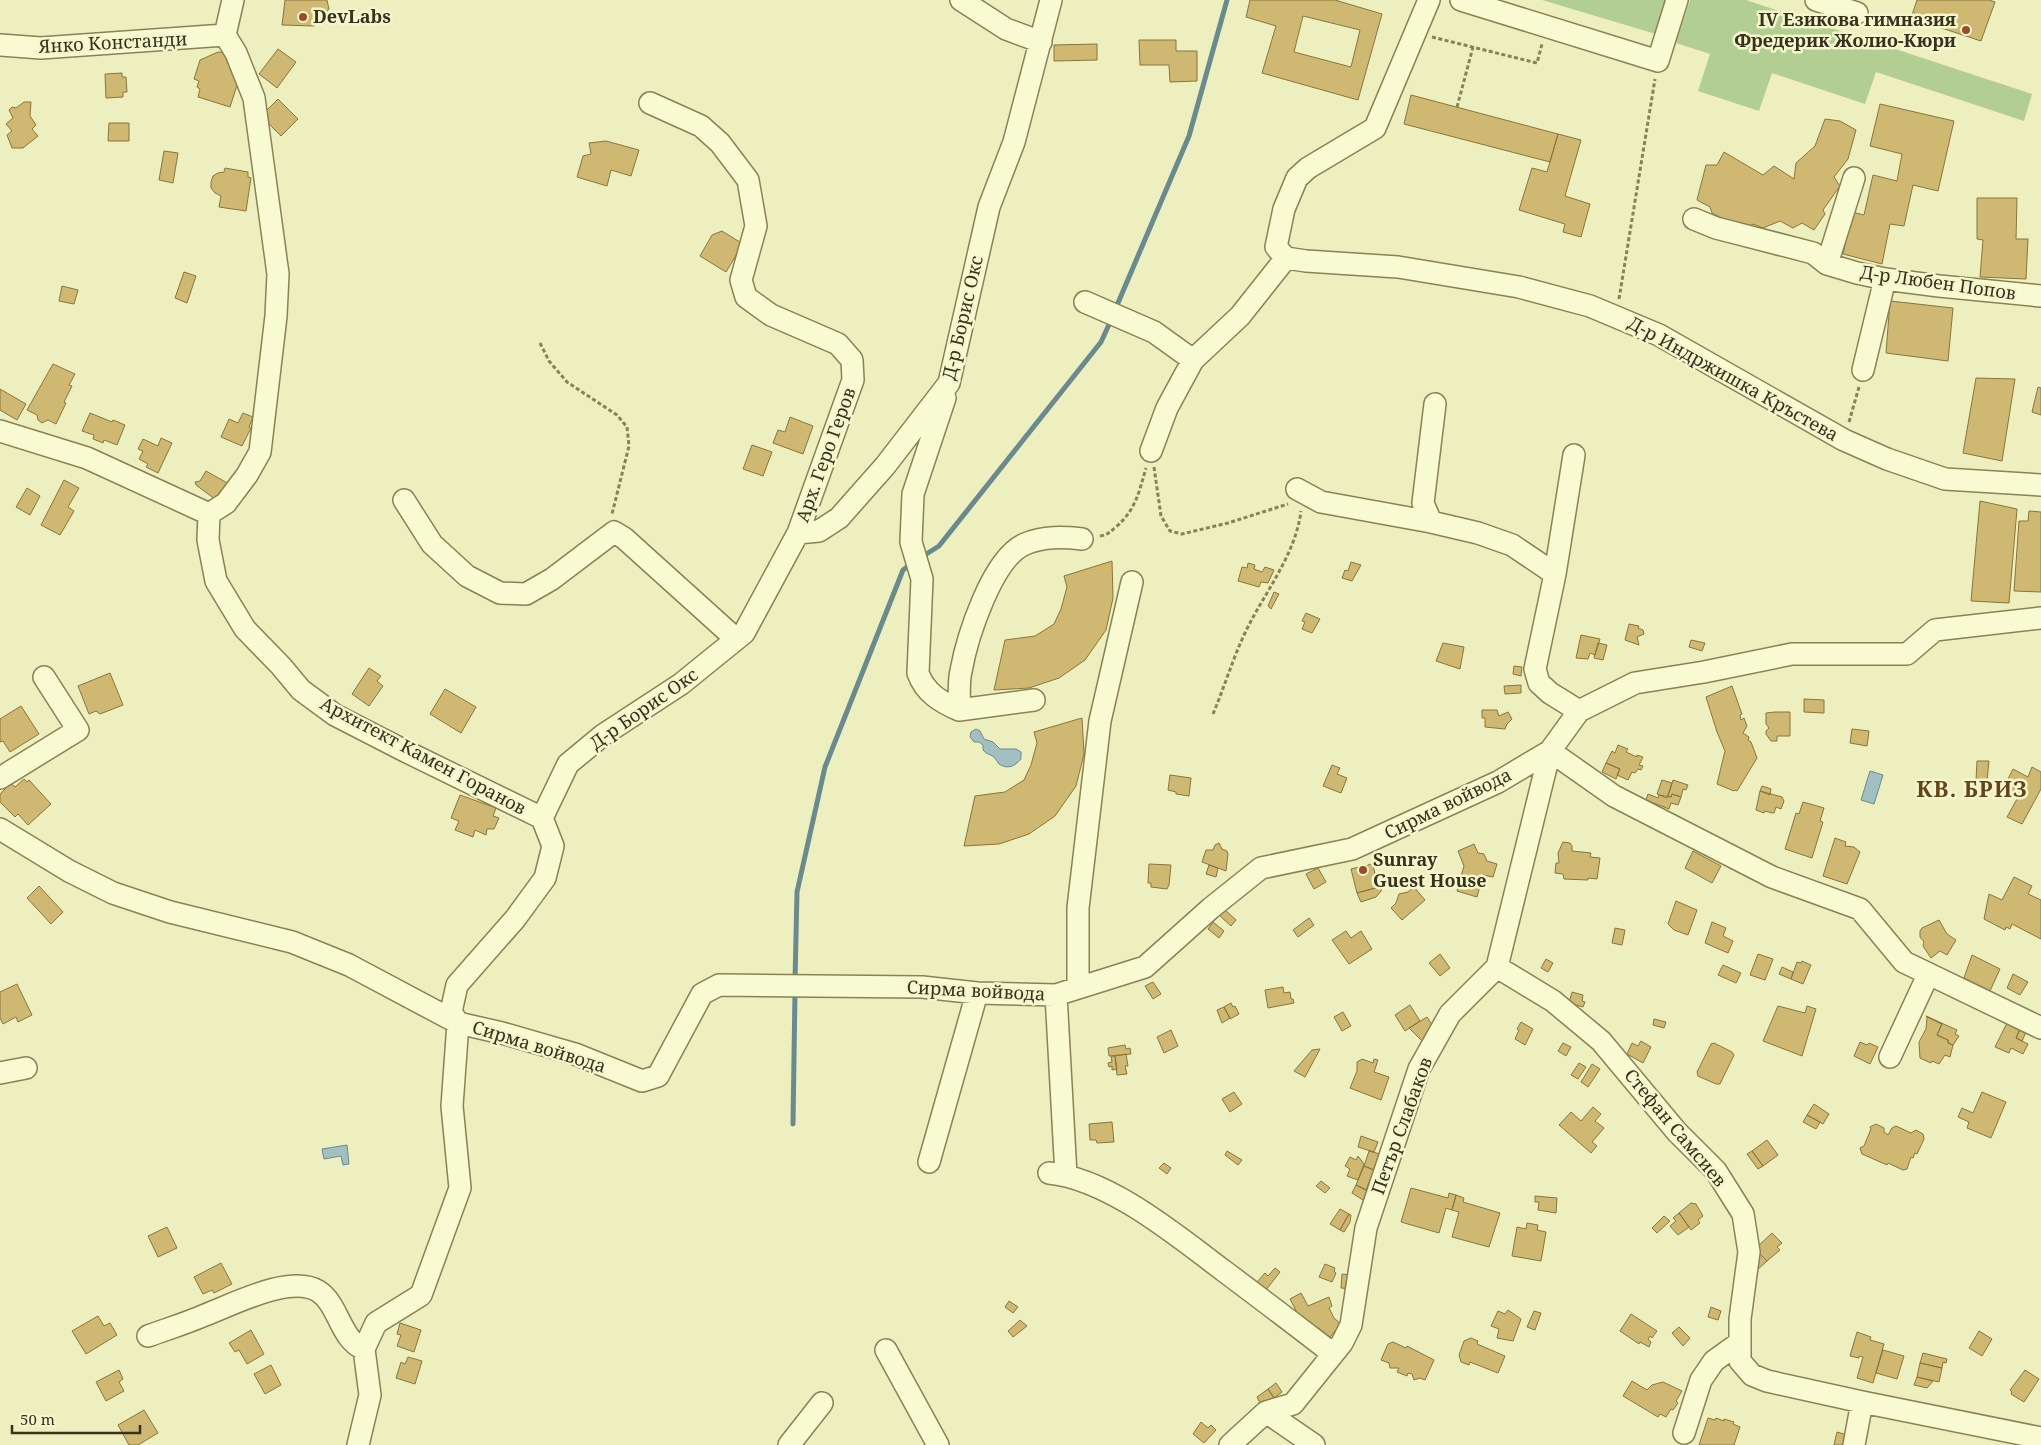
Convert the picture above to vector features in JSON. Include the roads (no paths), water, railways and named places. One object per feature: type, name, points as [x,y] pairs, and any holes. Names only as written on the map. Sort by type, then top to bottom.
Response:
[{"type":"street","points":[[0,431],[87,458],[210,514],[226,503],[248,475],[260,452],[278,282],[254,98],[236,53],[225,35],[233,0]]},
{"type":"street","points":[[962,0],[1006,29],[1041,42]]},
{"type":"street","name":"Д-р Борис Окс","points":[[542,818],[568,764],[603,734],[681,684],[744,633],[798,533],[819,531],[839,518],[896,452],[949,383],[988,207],[1014,142],[1051,0]]},
{"type":"street","points":[[1151,451],[1167,408],[1193,360],[1240,316],[1286,258],[1276,247],[1284,209],[1297,178],[1308,168],[1375,128],[1429,0]]},
{"type":"street","points":[[1461,0],[1658,61],[1677,0]]},
{"type":"street","points":[[1816,0],[1856,13]]},
{"type":"street","name":"Янко Констанди","points":[[0,45],[40,48],[225,35]]},
{"type":"street","name":"Арх. Геро Геров","points":[[650,104],[701,126],[720,143],[748,180],[756,226],[741,280],[746,297],[770,315],[838,344],[852,360],[853,380],[798,533]]},
{"type":"street","points":[[1826,264],[1854,178]]},
{"type":"street","name":"Д-р Любен Попов","points":[[1694,219],[1716,228],[1813,253],[1826,264],[1884,279],[2041,296]]},
{"type":"street","name":"Д-р Индржишка Кръстева","points":[[1286,258],[1398,267],[1519,287],[1590,306],[1659,335],[1844,440],[1887,460],[1945,479],[2041,485]]},
{"type":"street","points":[[1864,370],[1884,279]]},
{"type":"street","points":[[1085,302],[1154,332],[1193,360]]},
{"type":"street","points":[[949,383],[913,494],[911,542],[922,579],[918,673],[922,684],[939,701],[959,710],[1034,700]]},
{"type":"street","points":[[1431,522],[1423,503],[1434,404]]},
{"type":"street","points":[[1574,455],[1555,574],[1535,669],[1539,683],[1544,688],[1579,711]]},
{"type":"street","points":[[1307,498],[1478,533],[1512,545],[1555,574]]},
{"type":"street","points":[[404,500],[432,544],[467,576],[500,592],[526,594],[552,579],[614,532],[624,538],[736,639]]},
{"type":"street","name":"Архитект Камен Горанов","points":[[210,514],[208,540],[216,582],[245,629],[301,690],[344,719],[542,818]]},
{"type":"street","points":[[959,710],[960,672],[976,618],[992,581],[1006,559],[1024,544],[1048,538],[1082,538]]},
{"type":"street","points":[[1078,988],[1078,908],[1100,720],[1132,582]]},
{"type":"street","name":"Сирма войвода","points":[[0,829],[69,871],[114,893],[170,912],[292,942],[349,965],[458,1023],[502,1033],[575,1054],[633,1078],[658,1076],[702,994],[719,985],[922,988],[977,993],[1056,995],[1145,967],[1210,908],[1261,868],[1352,849],[1498,782],[1550,751],[1579,711],[1635,683],[1704,672],[1792,654],[1907,654],[1935,630],[2041,618]]},
{"type":"street","points":[[0,778],[78,730],[44,677]]},
{"type":"street","points":[[1497,967],[1550,751],[1614,796],[1772,876],[1860,909],[1904,962],[2041,1028]]},
{"type":"street","points":[[358,1445],[370,1395],[364,1349],[376,1323],[421,1295],[460,1188],[452,1106],[458,1023],[451,1012],[457,985],[515,919],[545,878],[553,846],[542,818]]},
{"type":"street","name":"Стефан Самсиев","points":[[1497,967],[1553,1001],[1601,1041],[1677,1132],[1716,1171],[1743,1214],[1749,1252],[1739,1343],[1740,1361],[1752,1375],[1767,1381],[1862,1402],[2041,1438]]},
{"type":"street","name":"Петър Слабаков","points":[[1230,1445],[1266,1412],[1293,1404],[1342,1343],[1350,1325],[1366,1228],[1419,1069],[1450,1014],[1497,967]]},
{"type":"street","points":[[1890,1057],[1928,975]]},
{"type":"street","points":[[929,1162],[977,993]]},
{"type":"street","points":[[1056,995],[1057,1174],[1076,1178],[1121,1199],[1163,1224],[1333,1354]]},
{"type":"street","points":[[0,1073],[26,1068]]},
{"type":"street","points":[[148,1336],[205,1316],[267,1290],[298,1286],[318,1291],[326,1299],[355,1345],[364,1349]]},
{"type":"street","points":[[1684,1433],[1701,1380],[1714,1361],[1739,1343]]},
{"type":"street","points":[[886,1350],[938,1445]]},
{"type":"street","points":[[1854,1445],[1862,1402]]},
{"type":"street","points":[[789,1445],[822,1403]]},
{"type":"street","points":[[1266,1412],[1314,1445]]},
{"type":"water","points":[[976,729],[980,731],[984,739],[993,742],[1000,749],[1016,749],[1021,752],[1021,759],[1011,766],[1005,767],[999,764],[994,757],[983,750],[983,745],[979,742],[974,742],[970,737],[971,732]]},
{"type":"water","points":[[1870,771],[1883,775],[1874,804],[1861,800]]},
{"type":"water","points":[[347,1145],[349,1164],[343,1165],[341,1156],[324,1159],[322,1149]]},
{"type":"waterway","points":[[1115,310],[1189,136],[1227,0]]},
{"type":"waterway","points":[[920,558],[939,546],[1101,342],[1112,318]]},
{"type":"waterway","points":[[795,981],[797,892],[825,767],[903,570],[911,564]]},
{"type":"waterway","points":[[793,1124],[795,992]]},
{"type":"place","name":"DevLabs","points":[[303,17]]},
{"type":"place","name":"IV Езикова гимназия Фредерик Жолио-Кюри","points":[[1966,30]]},
{"type":"place","name":"Sunray Guest House","points":[[1363,870]]},
{"type":"district","name":"КВ. БРИЗ","points":[[1972,789]]}]
